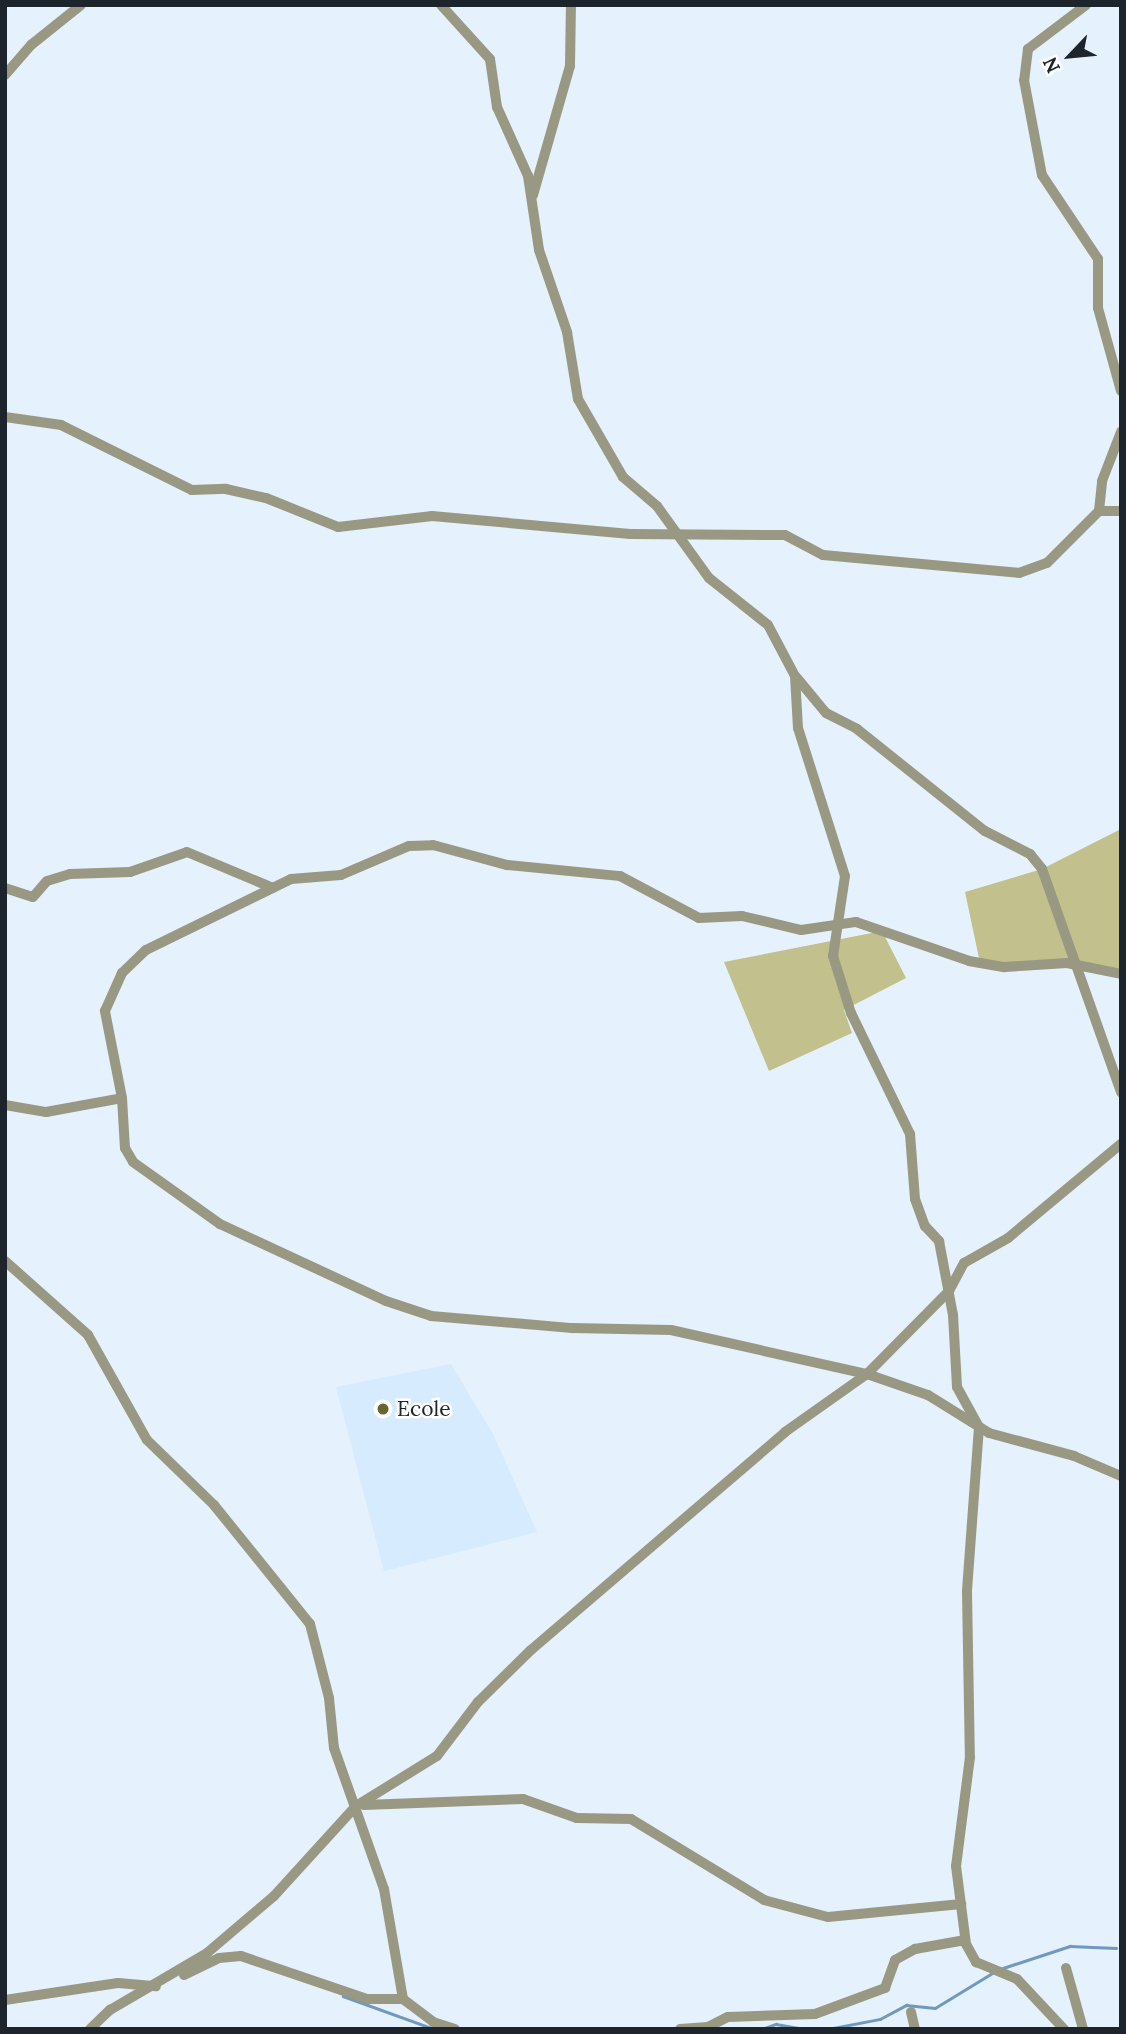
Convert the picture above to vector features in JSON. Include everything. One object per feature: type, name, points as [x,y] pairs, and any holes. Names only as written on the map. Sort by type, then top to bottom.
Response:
[{"type":"street","points":[[5,75],[31,45],[81,5]]},
{"type":"street","points":[[441,5],[491,59],[497,107],[533,195],[539,250],[567,332],[578,400],[623,477],[678,533],[709,578],[768,625],[795,676],[826,713],[857,729],[947,805],[1030,853],[1042,869],[1121,1092]]},
{"type":"street","points":[[533,195],[570,66],[575,37],[571,5]]},
{"type":"street","points":[[1086,5],[1028,49],[1024,80],[1042,175],[1063,211],[1093,244],[1098,259],[1098,309],[1121,391]]},
{"type":"street","points":[[5,417],[61,425],[192,490],[226,489],[266,499],[338,527],[432,516],[630,534],[785,535],[823,555],[1018,573],[1047,563],[1099,511],[1102,481],[1121,432]]},
{"type":"street","points":[[1099,511],[1121,511]]},
{"type":"street","points":[[795,676],[798,728],[845,876],[840,924],[833,956],[851,1013],[910,1134],[915,1199],[925,1226],[939,1241],[949,1291],[957,1387],[979,1427],[967,1592],[970,1757],[956,1866],[965,1940],[976,1962],[1017,1979],[1064,2029]]},
{"type":"street","points":[[1121,974],[1077,965],[1004,967],[969,961],[880,926],[840,924],[801,930],[742,916],[699,918],[620,876],[507,865],[433,845],[409,846],[341,875],[291,879],[156,943],[122,973],[105,1011],[122,1098],[125,1148],[133,1162],[220,1224],[386,1301],[431,1315],[572,1328],[671,1330],[867,1374],[928,1395],[979,1427],[1121,1476]]},
{"type":"street","points":[[5,888],[33,897],[47,881],[70,874],[130,872],[187,852],[273,888]]},
{"type":"street","points":[[5,1105],[46,1112],[122,1098]]},
{"type":"street","points":[[5,2000],[118,1983],[157,1986],[274,1896],[356,1806],[437,1756],[478,1702],[531,1650],[785,1432],[867,1374],[949,1291],[964,1263],[1008,1238],[1121,1144]]},
{"type":"street","points":[[5,1261],[88,1335],[147,1440],[214,1506],[310,1624],[329,1698],[334,1748],[384,1889],[403,1999]]},
{"type":"street","points":[[356,1806],[523,1799],[578,1818],[631,1819],[764,1900],[828,1917],[961,1904]]},
{"type":"street","points":[[680,2029],[708,2027],[728,2017],[815,2014],[885,1988],[895,1960],[915,1949],[965,1940]]},
{"type":"street","points":[[90,2029],[110,2010],[157,1986],[219,1958],[241,1956],[367,1999],[403,1999],[433,2022],[455,2029]]},
{"type":"street","points":[[1066,1968],[1083,2029]]},
{"type":"street","points":[[911,2012],[915,2029]]},
{"type":"shaded area","points":[[1121,829],[1121,974],[1067,963],[980,963],[965,892],[1042,869]]},
{"type":"shaded area","points":[[882,931],[906,978],[844,1010],[852,1033],[769,1071],[724,962]]},
{"type":"shaded area","points":[[451,1364],[494,1436],[537,1532],[384,1571],[336,1387]]},
{"type":"waterway","points":[[1000,1969],[1070,1946],[1116,1948]]},
{"type":"waterway","points":[[828,2029],[880,2019],[906,2005],[935,2008],[994,1972]]},
{"type":"waterway","points":[[343,1996],[434,2029]]},
{"type":"waterway","points":[[762,2029],[776,2024],[803,2029]]},
{"type":"place","name":"Ecole","points":[[383,1409]]}]
